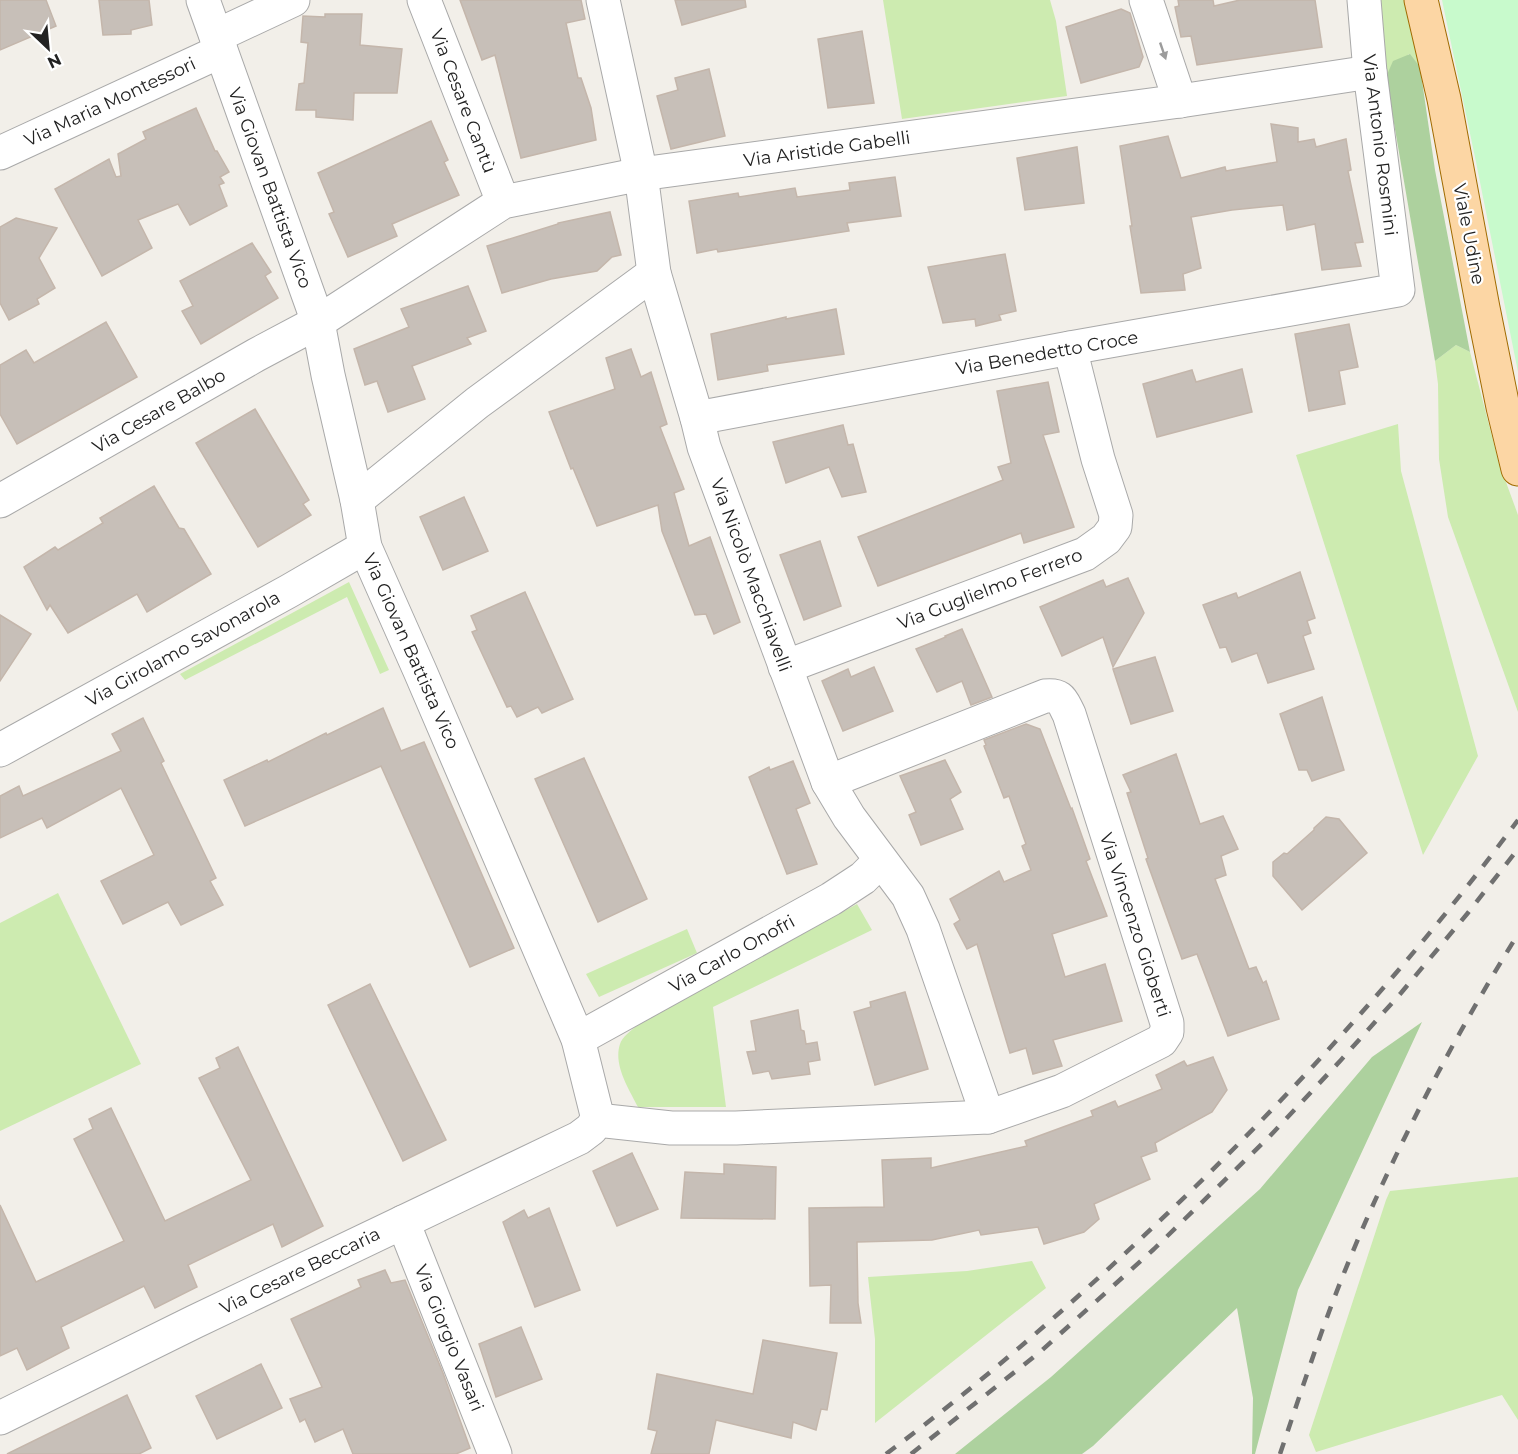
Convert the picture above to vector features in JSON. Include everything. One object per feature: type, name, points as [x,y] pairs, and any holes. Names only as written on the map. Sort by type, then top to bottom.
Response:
[{"type":"main road","name":"Viale Udine","points":[[1421,0],[1444,99],[1490,341],[1518,469]]},
{"type":"street","name":"Via Giovan Battista Vico","points":[[203,0],[318,322],[365,547],[412,651],[578,1039],[597,1120]]},
{"type":"street","name":"Via Maria Montessori","points":[[0,153],[218,43],[293,0]]},
{"type":"street","name":"Via Cesare Cantù","points":[[424,0],[503,202]]},
{"type":"street","name":"Via Nicolò Macchiavelli","points":[[603,0],[641,174],[654,273],[704,447],[828,782],[849,817],[908,896],[923,929],[988,1117]]},
{"type":"street","points":[[1146,0],[1180,101]]},
{"type":"street","name":"Via Antonio Rosmini","points":[[1364,0],[1370,72],[1398,290]]},
{"type":"street","name":"Via Aristide Gabelli","points":[[318,322],[503,202],[641,174],[1180,101],[1370,72]]},
{"type":"street","points":[[357,501],[477,403],[654,273]]},
{"type":"street","name":"Via Benedetto Croce","points":[[697,418],[1070,348],[1398,290]]},
{"type":"street","name":"Via Cesare Balbo","points":[[0,501],[318,322]]},
{"type":"street","name":"Via Guglielmo Ferrero","points":[[785,667],[1085,554],[1106,539],[1115,527],[1116,515],[1098,459],[1070,348]]},
{"type":"street","name":"Via Girolamo Savonarola","points":[[0,750],[279,597],[365,547]]},
{"type":"street","name":"Via Vincenzo Gioberti","points":[[597,1120],[671,1128],[736,1128],[988,1117],[1062,1091],[1161,1041],[1167,1032],[1167,1023],[1069,714],[1062,699],[1054,695],[1045,696],[828,782]]},
{"type":"street","name":"Via Carlo Onofri","points":[[578,1039],[831,899],[863,878],[880,861]]},
{"type":"street","name":"Via Cesare Beccaria","points":[[0,1418],[579,1137],[591,1129],[597,1120]]},
{"type":"street","name":"Via Giorgio Vasari","points":[[403,1222],[495,1454]]},
{"type":"green space","points":[[883,0],[1050,0],[1056,21],[1067,96],[902,119]]},
{"type":"green space","points":[[1379,0],[1407,0],[1420,67],[1409,54],[1386,76]]},
{"type":"green space","points":[[1442,0],[1518,0],[1518,372],[1476,162]]},
{"type":"green space","points":[[1410,54],[1420,67],[1435,170],[1470,352],[1456,345],[1435,361],[1386,77],[1393,61]]},
{"type":"green space","points":[[1456,345],[1470,352],[1499,463],[1518,515],[1518,712],[1448,517],[1439,459],[1438,384],[1435,361]]},
{"type":"green space","points":[[1398,424],[1401,471],[1478,756],[1423,855],[1296,455]]},
{"type":"green space","points":[[349,582],[389,670],[380,674],[347,597],[185,680],[180,674]]},
{"type":"green space","points":[[58,893],[141,1064],[0,1131],[0,923]]},
{"type":"green space","points":[[857,904],[872,930],[713,1007],[726,1107],[638,1107],[620,1068],[618,1052],[627,1034],[636,1026]]},
{"type":"green space","points":[[687,929],[697,953],[599,997],[586,974]]},
{"type":"green space","points":[[1422,1022],[1298,1290],[1255,1454],[1252,1454],[1253,1398],[1237,1308],[1082,1454],[955,1454],[1051,1377],[1260,1189],[1372,1057]]},
{"type":"green space","points":[[1518,1177],[1518,1420],[1502,1395],[1316,1452],[1309,1435],[1390,1191]]},
{"type":"green space","points":[[1032,1261],[1046,1288],[875,1423],[875,1339],[868,1277],[967,1271]]},
{"type":"building","points":[[0,0],[46,0],[56,26],[0,50]]},
{"type":"building","points":[[99,0],[149,0],[152,25],[131,30],[131,34],[103,35]]},
{"type":"building","points":[[460,0],[581,0],[585,19],[566,23],[578,78],[581,78],[591,108],[596,140],[521,158],[495,55],[482,60]]},
{"type":"building","points":[[675,0],[745,0],[746,7],[682,25]]},
{"type":"building","points":[[1178,0],[1213,0],[1214,6],[1240,0],[1315,0],[1322,47],[1197,65],[1191,36],[1181,37],[1175,7],[1179,6]]},
{"type":"building","points":[[1121,9],[1130,13],[1143,57],[1139,67],[1081,83],[1066,27]]},
{"type":"building","points":[[325,14],[362,14],[360,45],[402,49],[397,93],[354,93],[353,120],[316,117],[316,110],[296,110],[299,84],[304,83],[308,43],[301,42],[303,16],[325,17]]},
{"type":"building","points":[[862,31],[874,103],[828,108],[818,39]]},
{"type":"building","points":[[709,69],[725,136],[671,149],[657,96],[678,90],[675,78]]},
{"type":"building","points":[[196,108],[215,151],[229,172],[220,177],[224,183],[219,185],[227,206],[190,225],[178,204],[138,220],[152,248],[102,276],[55,189],[109,159],[116,177],[121,176],[118,154],[146,139],[143,132]]},
{"type":"building","points":[[431,121],[448,160],[444,162],[459,195],[392,224],[397,236],[348,257],[329,214],[334,212],[318,173]]},
{"type":"building","points":[[1271,124],[1298,128],[1298,142],[1314,139],[1316,147],[1346,139],[1351,170],[1348,171],[1363,242],[1355,243],[1361,266],[1322,270],[1315,224],[1287,230],[1283,205],[1232,210],[1191,217],[1201,268],[1183,274],[1185,290],[1141,293],[1120,146],[1168,136],[1181,178],[1225,167],[1226,171],[1277,162]]},
{"type":"building","points":[[1077,147],[1084,203],[1025,210],[1017,158]]},
{"type":"building","points":[[895,177],[901,216],[847,223],[849,231],[718,252],[717,249],[697,253],[689,201],[738,193],[739,197],[795,188],[797,197],[850,190],[849,183]]},
{"type":"building","points":[[610,212],[621,255],[612,257],[597,271],[551,279],[502,293],[487,246],[558,223]]},
{"type":"building","points":[[16,218],[57,228],[39,258],[55,288],[37,299],[39,304],[9,320],[0,303],[0,227]]},
{"type":"building","points":[[252,243],[271,272],[265,276],[278,298],[201,344],[182,311],[193,306],[180,281]]},
{"type":"building","points":[[1005,254],[1016,311],[999,315],[1001,320],[976,326],[975,319],[943,323],[928,267]]},
{"type":"building","points":[[468,286],[486,331],[467,338],[471,344],[412,366],[425,399],[388,412],[377,381],[365,385],[354,349],[409,327],[401,309]]},
{"type":"building","points":[[836,309],[844,354],[767,365],[768,371],[718,380],[711,334],[786,317],[786,319]]},
{"type":"building","points":[[106,322],[137,377],[17,444],[0,414],[0,365],[26,350],[34,363]]},
{"type":"building","points":[[1349,324],[1358,367],[1339,371],[1345,404],[1309,411],[1295,334]]},
{"type":"building","points":[[631,349],[641,377],[651,372],[667,424],[660,427],[684,489],[674,493],[689,546],[710,537],[740,622],[714,634],[706,614],[695,615],[662,531],[658,505],[597,526],[573,468],[571,469],[549,412],[615,389],[606,358]]},
{"type":"building","points":[[1242,369],[1252,412],[1157,437],[1143,384],[1192,370],[1196,382]]},
{"type":"building","points":[[1048,382],[1059,432],[1043,435],[1074,527],[1024,543],[1021,533],[878,586],[858,537],[1003,480],[998,467],[1011,463],[997,391]]},
{"type":"building","points":[[255,409],[309,500],[303,504],[311,515],[258,547],[196,443]]},
{"type":"building","points":[[843,425],[848,445],[853,444],[866,492],[842,497],[829,467],[786,483],[773,442]]},
{"type":"building","points":[[154,486],[179,528],[184,529],[211,574],[147,612],[137,594],[68,633],[50,605],[47,610],[24,567],[55,547],[58,550],[103,523],[100,518]]},
{"type":"building","points":[[464,497],[488,551],[443,570],[420,517]]},
{"type":"building","points":[[820,541],[841,606],[804,620],[780,555]]},
{"type":"building","points":[[1300,572],[1315,618],[1307,621],[1311,633],[1303,636],[1314,669],[1268,683],[1257,653],[1232,662],[1226,647],[1220,648],[1203,605],[1236,593],[1238,598]]},
{"type":"building","points":[[1128,578],[1144,613],[1113,667],[1103,637],[1062,656],[1040,607],[1103,580],[1106,587]]},
{"type":"building","points":[[525,592],[573,699],[542,713],[538,707],[517,717],[511,706],[507,707],[472,632],[477,630],[471,616]]},
{"type":"building","points":[[0,615],[31,634],[0,681]]},
{"type":"building","points":[[962,629],[992,697],[971,705],[962,681],[937,692],[916,649]]},
{"type":"building","points":[[1155,657],[1173,711],[1131,724],[1113,669]]},
{"type":"building","points":[[874,667],[893,711],[843,731],[822,681],[848,669],[851,677]]},
{"type":"building","points":[[1322,697],[1344,770],[1312,781],[1307,770],[1299,770],[1280,714]]},
{"type":"building","points":[[383,708],[401,751],[424,742],[514,948],[470,967],[381,766],[245,826],[224,780]]},
{"type":"building","points":[[143,718],[164,761],[161,763],[216,878],[210,881],[223,905],[181,925],[168,902],[123,924],[101,881],[154,855],[121,788],[47,828],[42,818],[0,838],[0,796],[19,786],[23,796],[121,751],[112,734]]},
{"type":"building","points":[[1026,724],[1040,729],[1072,808],[1090,859],[1086,861],[1107,916],[1052,934],[1065,977],[1105,964],[1122,1021],[1053,1040],[1062,1066],[1033,1074],[1026,1048],[1010,1053],[977,944],[967,949],[954,924],[960,920],[950,899],[999,871],[1004,882],[1031,870],[1022,846],[1026,844],[1009,796],[1004,798],[984,746],[986,745],[984,740]]},
{"type":"building","points":[[1176,754],[1200,824],[1223,816],[1238,849],[1221,856],[1226,875],[1215,879],[1249,969],[1256,967],[1263,983],[1266,981],[1279,1019],[1228,1036],[1197,954],[1182,959],[1146,859],[1148,858],[1127,793],[1131,792],[1123,775]]},
{"type":"building","points":[[584,758],[647,899],[598,922],[535,779]]},
{"type":"building","points":[[945,760],[961,792],[950,799],[963,829],[921,845],[909,815],[916,812],[900,776]]},
{"type":"building","points":[[793,761],[810,803],[796,809],[817,864],[787,874],[749,777],[769,767],[770,770]]},
{"type":"building","points":[[1326,817],[1339,819],[1367,853],[1302,910],[1273,876],[1273,862],[1284,853],[1287,854]]},
{"type":"building","points":[[370,984],[446,1140],[403,1161],[328,1005]]},
{"type":"building","points":[[905,992],[928,1069],[875,1085],[854,1012],[871,1007],[870,1002]]},
{"type":"building","points":[[798,1010],[806,1044],[817,1042],[820,1060],[808,1062],[810,1074],[772,1079],[769,1071],[753,1074],[747,1052],[756,1051],[751,1021]]},
{"type":"building","points":[[238,1047],[323,1226],[282,1247],[273,1224],[188,1265],[197,1287],[155,1308],[144,1286],[61,1327],[69,1348],[27,1370],[17,1348],[0,1356],[0,1205],[36,1282],[124,1241],[74,1139],[93,1129],[89,1119],[111,1108],[165,1221],[251,1180],[199,1078],[220,1068],[216,1058]]},
{"type":"building","points":[[1213,1057],[1227,1090],[1212,1112],[1155,1143],[1157,1151],[1141,1157],[1150,1179],[1094,1204],[1099,1219],[1084,1232],[1044,1244],[1038,1227],[981,1235],[979,1230],[932,1240],[857,1242],[858,1303],[861,1323],[830,1323],[831,1285],[810,1286],[809,1208],[884,1207],[882,1160],[931,1158],[931,1168],[1027,1146],[1025,1141],[1093,1116],[1091,1111],[1115,1101],[1118,1107],[1162,1089],[1156,1075],[1184,1061],[1187,1066]]},
{"type":"building","points":[[632,1153],[658,1209],[617,1226],[593,1171]]},
{"type":"building","points":[[724,1164],[776,1167],[775,1219],[681,1218],[685,1172],[724,1174]]},
{"type":"building","points":[[549,1208],[580,1290],[535,1307],[503,1222],[524,1210],[528,1218]]},
{"type":"building","points":[[385,1270],[391,1283],[405,1280],[443,1373],[470,1448],[456,1454],[353,1454],[343,1429],[315,1442],[305,1419],[300,1422],[290,1399],[322,1387],[291,1319],[361,1287],[358,1280]]},
{"type":"building","points":[[521,1327],[542,1379],[496,1397],[479,1344]]},
{"type":"building","points":[[763,1340],[837,1353],[827,1410],[821,1409],[816,1430],[793,1422],[791,1438],[716,1420],[709,1454],[651,1454],[657,1431],[648,1429],[657,1374],[753,1394]]},
{"type":"building","points":[[261,1364],[282,1408],[217,1439],[196,1396]]},
{"type":"building","points":[[127,1395],[151,1448],[139,1454],[7,1454]]},
{"type":"railway","points":[[886,1454],[1045,1326],[1158,1222],[1238,1144],[1323,1056],[1404,964],[1518,820]]},
{"type":"railway","points":[[911,1454],[1040,1352],[1154,1249],[1269,1137],[1401,993],[1518,849]]},
{"type":"railway","points":[[1280,1454],[1334,1300],[1380,1189],[1422,1102],[1518,934]]}]
